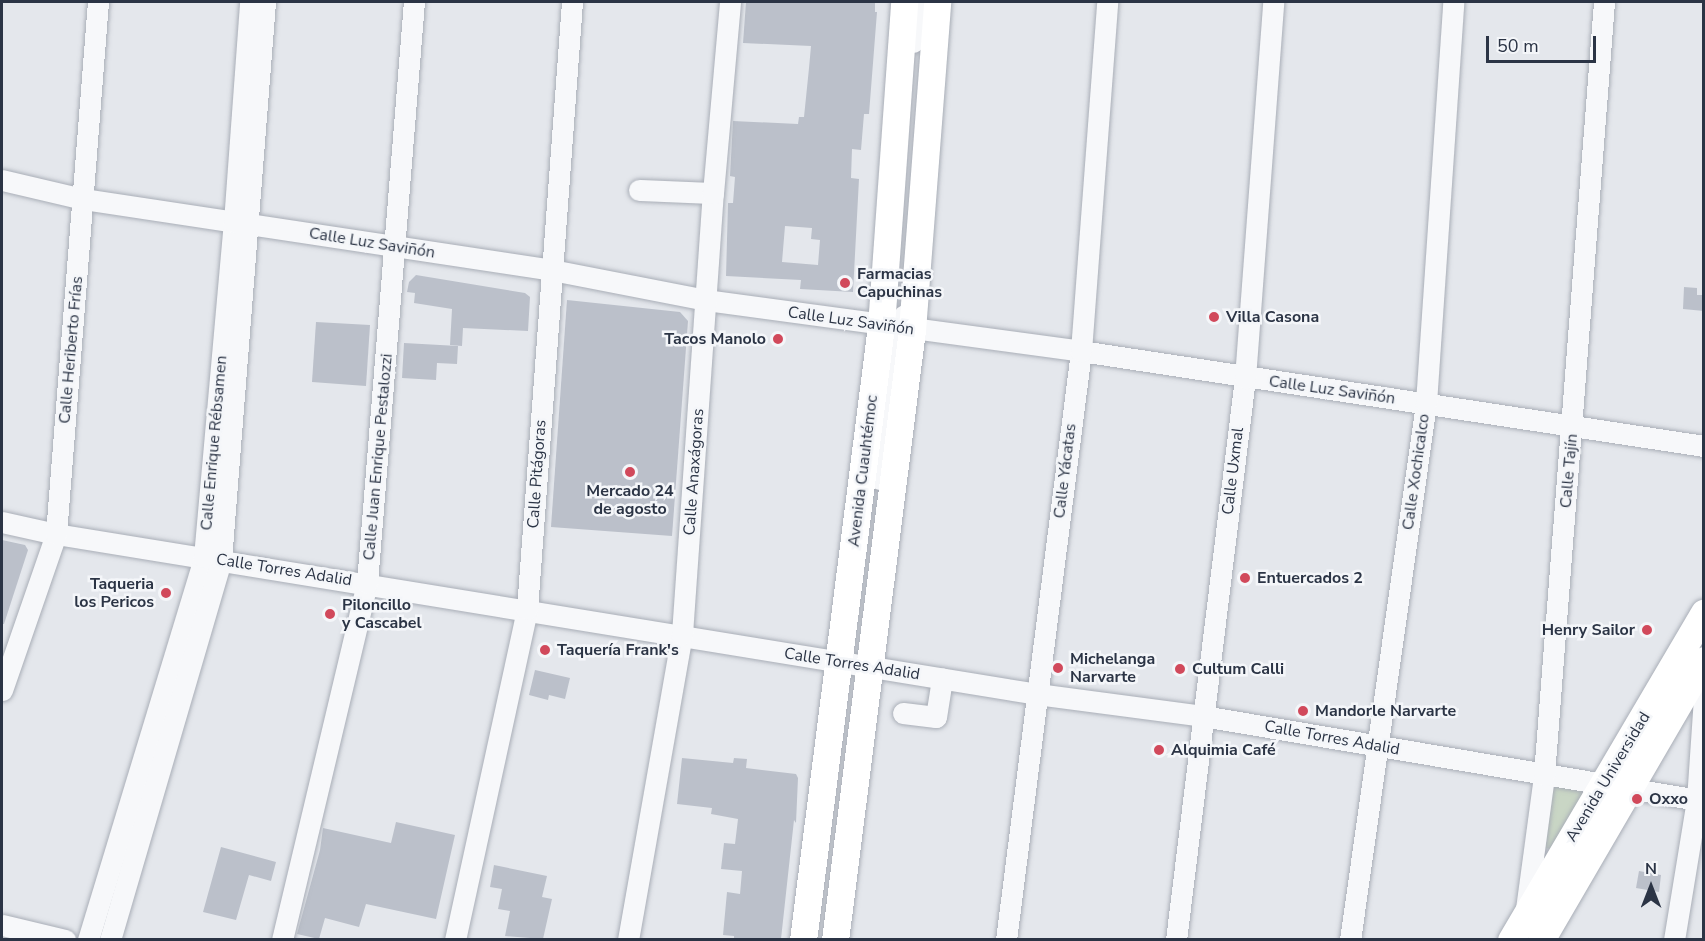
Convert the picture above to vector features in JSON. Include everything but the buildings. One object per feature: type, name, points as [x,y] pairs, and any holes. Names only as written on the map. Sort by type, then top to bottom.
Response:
[{"type":"main road","name":"Avenida Cuauhtémoc","points":[[897,328],[904,2]]},
{"type":"main road","name":"Avenida Cuauhtémoc","points":[[835,939],[856,664],[937,2]]},
{"type":"main road","name":"Avenida Universidad","points":[[1541,939],[1704,613]]},
{"type":"main road","name":"Avenida Universidad","points":[[1511,939],[1523,927],[1704,660]]},
{"type":"main road","name":"Avenida Cuauhtémoc","points":[[802,939],[856,664]]},
{"type":"street","name":"Calle Heriberto Frías","points":[[2,690],[56,534],[98,2]]},
{"type":"street","name":"Calle Enrique Rébsamen","points":[[241,223],[250,2]]},
{"type":"street","name":"Calle Enrique Rébsamen","points":[[88,939],[121,866],[213,558],[241,223],[265,2]]},
{"type":"street","name":"Calle Juan Enrique Pestalozzi","points":[[282,939],[367,584],[397,247],[414,2]]},
{"type":"street","name":"Calle Pitágoras","points":[[455,939],[527,609],[572,2]]},
{"type":"street","name":"Calle Anaxágoras","points":[[627,939],[682,634],[713,193],[730,2]]},
{"type":"street","points":[[897,328],[893,305],[915,18],[923,2]]},
{"type":"street","name":"Calle Yácatas","points":[[1006,939],[1081,351],[1107,2]]},
{"type":"street","name":"Calle Uxmal","points":[[1176,939],[1245,378],[1273,2]]},
{"type":"street","name":"Calle Xochicalco","points":[[1350,939],[1425,403],[1453,2]]},
{"type":"street","name":"Calle Tajín","points":[[1523,927],[1544,775],[1573,427],[1604,2]]},
{"type":"street","name":"Calle Luz Saviñón","points":[[2,180],[83,199],[552,270],[706,300],[897,328],[1081,351],[1245,378],[1704,446]]},
{"type":"street","points":[[639,190],[713,193]]},
{"type":"street","name":"Calle Torres Adalid","points":[[2,522],[56,534],[682,634],[1037,694],[1203,716],[1700,801]]},
{"type":"street","points":[[823,939],[856,664]]},
{"type":"street","points":[[903,713],[936,717],[942,678]]},
{"type":"street","points":[[1674,939],[1700,801],[1704,698]]},
{"type":"street","name":"Calle Enrique Rébsamen","points":[[110,939],[121,866]]},
{"type":"street","points":[[2,925],[65,939]]},
{"type":"green space","points":[[1546,781],[1587,790],[1553,849],[1544,848]]},
{"type":"place","name":"Farmacias Capuchinas","points":[[845,283]]},
{"type":"place","name":"Villa Casona","points":[[1214,317]]},
{"type":"place","name":"Tacos Manolo","points":[[778,339]]},
{"type":"place","name":"Mercado 24 de agosto","points":[[630,472]]},
{"type":"place","name":"Entuercados 2","points":[[1245,578]]},
{"type":"place","name":"Taqueria los Pericos","points":[[166,593]]},
{"type":"place","name":"Piloncillo y Cascabel","points":[[330,614]]},
{"type":"place","name":"Henry Sailor","points":[[1647,630]]},
{"type":"place","name":"Taquería Frank's","points":[[545,650]]},
{"type":"place","name":"Michelanga Narvarte","points":[[1058,668]]},
{"type":"place","name":"Cultum Calli","points":[[1180,669]]},
{"type":"place","name":"Mandorle Narvarte","points":[[1303,711]]},
{"type":"place","name":"Alquimia Café","points":[[1159,750]]},
{"type":"place","name":"Oxxo","points":[[1637,799]]}]
